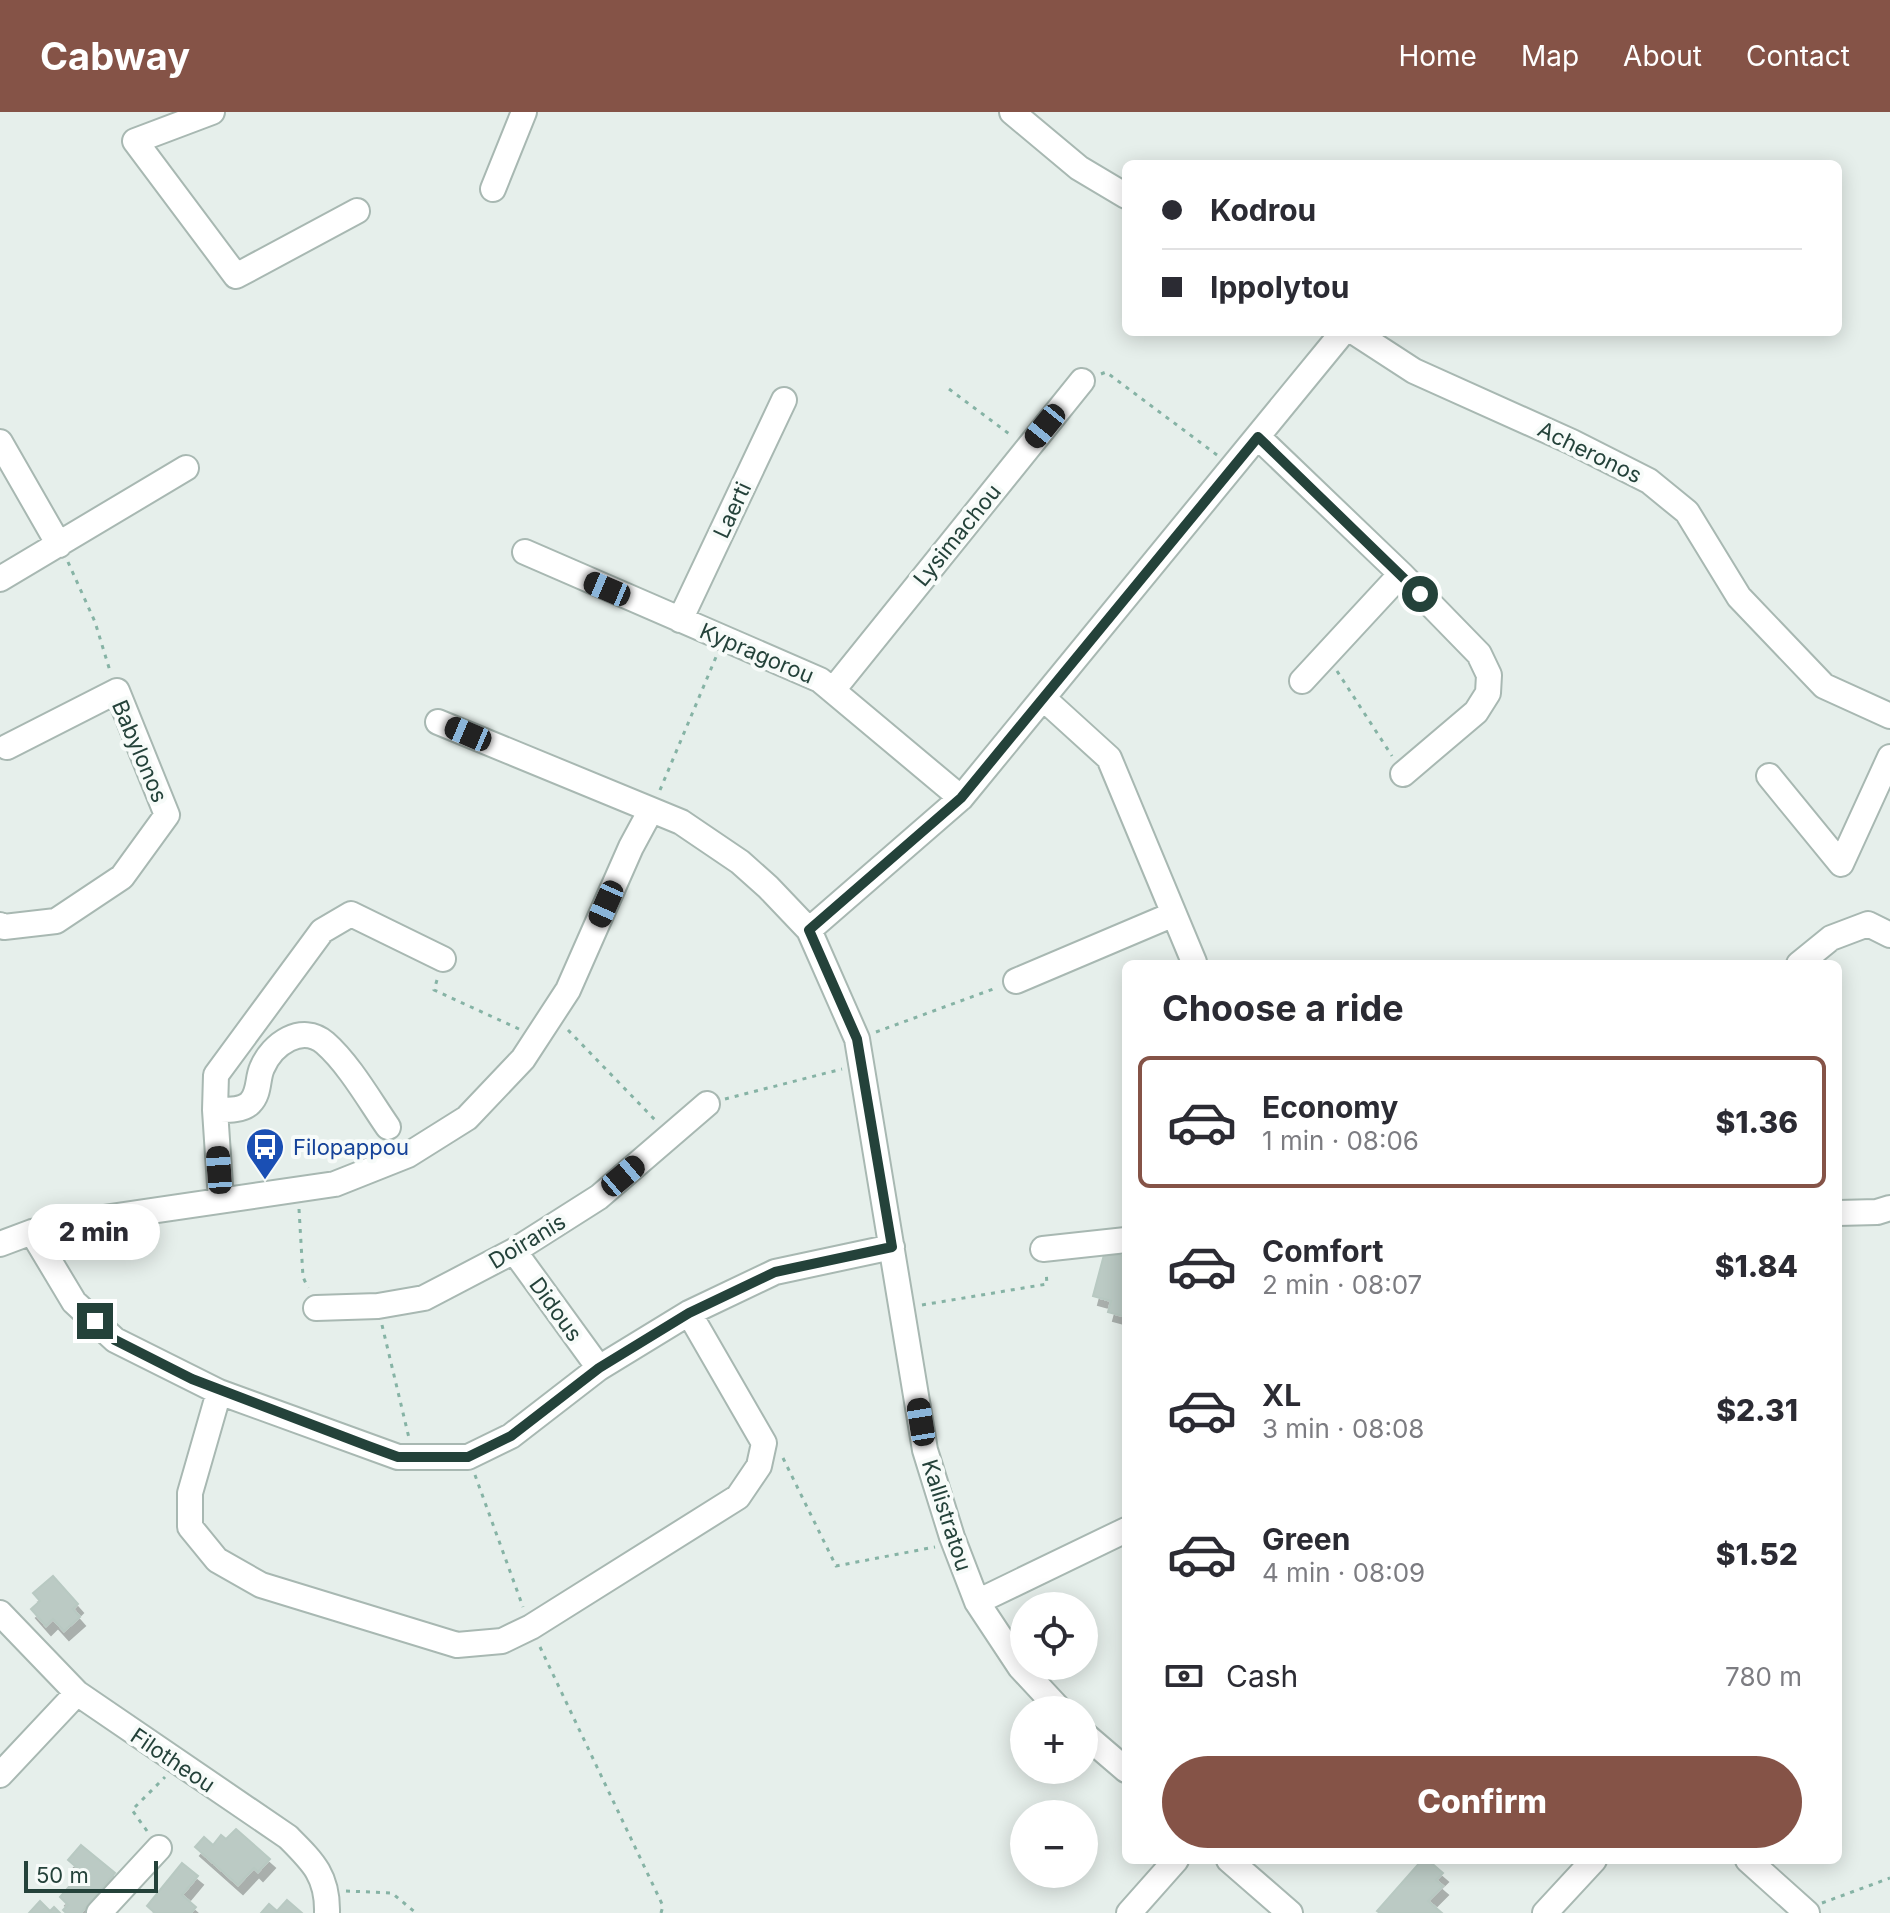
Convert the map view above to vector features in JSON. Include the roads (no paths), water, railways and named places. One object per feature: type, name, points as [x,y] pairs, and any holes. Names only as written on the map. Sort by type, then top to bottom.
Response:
[{"type":"street","points":[[212,112],[135,141],[236,276],[357,211]]},
{"type":"street","points":[[493,189],[524,112]]},
{"type":"street","points":[[1012,112],[1079,168],[1122,194]]},
{"type":"street","points":[[809,930],[961,798],[1340,336]]},
{"type":"street","name":"Acheronos","points":[[1360,336],[1414,371],[1572,442],[1649,481],[1687,512],[1739,597],[1824,686],[1890,716]]},
{"type":"street","name":"Lysimachou","points":[[833,690],[1082,381]]},
{"type":"street","name":"Laerti","points":[[680,620],[784,400]]},
{"type":"street","points":[[1258,437],[1401,574],[1479,654],[1489,675],[1488,693],[1476,712],[1403,774]]},
{"type":"street","points":[[0,442],[59,545]]},
{"type":"street","points":[[0,579],[186,468]]},
{"type":"street","name":"Kypragorou","points":[[525,552],[820,680],[961,798]]},
{"type":"street","points":[[1302,681],[1401,574]]},
{"type":"street","name":"Babylonos","points":[[0,925],[56,921],[122,877],[167,815],[117,691],[7,747]]},
{"type":"street","points":[[1043,698],[1109,758],[1193,960]]},
{"type":"street","name":"Kallistratou","points":[[438,722],[681,822],[740,862],[809,930],[857,1039],[925,1450],[954,1544],[977,1602],[1020,1667],[1047,1696]]},
{"type":"street","points":[[1769,776],[1841,864],[1890,757]]},
{"type":"street","points":[[0,1244],[32,1232],[83,1221],[335,1184],[408,1155],[467,1118],[523,1059],[568,990],[631,847],[651,810]]},
{"type":"street","points":[[221,1200],[216,1075],[322,931],[351,914],[443,959]]},
{"type":"street","points":[[1016,981],[1174,914]]},
{"type":"street","points":[[1804,960],[1831,938],[1868,924],[1890,935]]},
{"type":"street","points":[[215,1110],[233,1110],[249,1104],[258,1089],[261,1069],[271,1054],[293,1035],[312,1035],[325,1043],[339,1059],[388,1127]]},
{"type":"street","name":"Doiranis","points":[[316,1308],[378,1306],[424,1298],[514,1251],[599,1197],[707,1104]]},
{"type":"street","points":[[1842,1213],[1877,1212],[1890,1208]]},
{"type":"street","points":[[32,1232],[74,1302],[115,1340],[219,1392],[398,1457],[468,1457],[511,1436],[599,1368],[689,1313],[775,1272],[892,1247]]},
{"type":"street","points":[[1043,1249],[1122,1240]]},
{"type":"street","name":"Didous","points":[[514,1251],[599,1368]]},
{"type":"street","points":[[219,1392],[190,1493],[190,1527],[217,1560],[261,1585],[457,1645],[502,1641],[531,1627],[738,1497],[759,1466],[764,1443],[689,1313]]},
{"type":"street","points":[[977,1602],[1122,1532]]},
{"type":"street","name":"Filotheou","points":[[0,1613],[77,1693],[288,1837],[316,1864],[327,1902]]},
{"type":"street","points":[[0,1775],[77,1693]]},
{"type":"street","points":[[1098,1746],[1122,1767]]},
{"type":"street","points":[[99,1913],[159,1848]]},
{"type":"street","points":[[1129,1913],[1172,1864]]},
{"type":"street","points":[[1234,1864],[1290,1913]]},
{"type":"street","points":[[1545,1913],[1590,1864]]},
{"type":"street","points":[[1752,1864],[1806,1912]]},
{"type":"place","name":"Filopappou","points":[[265,1181]]}]
